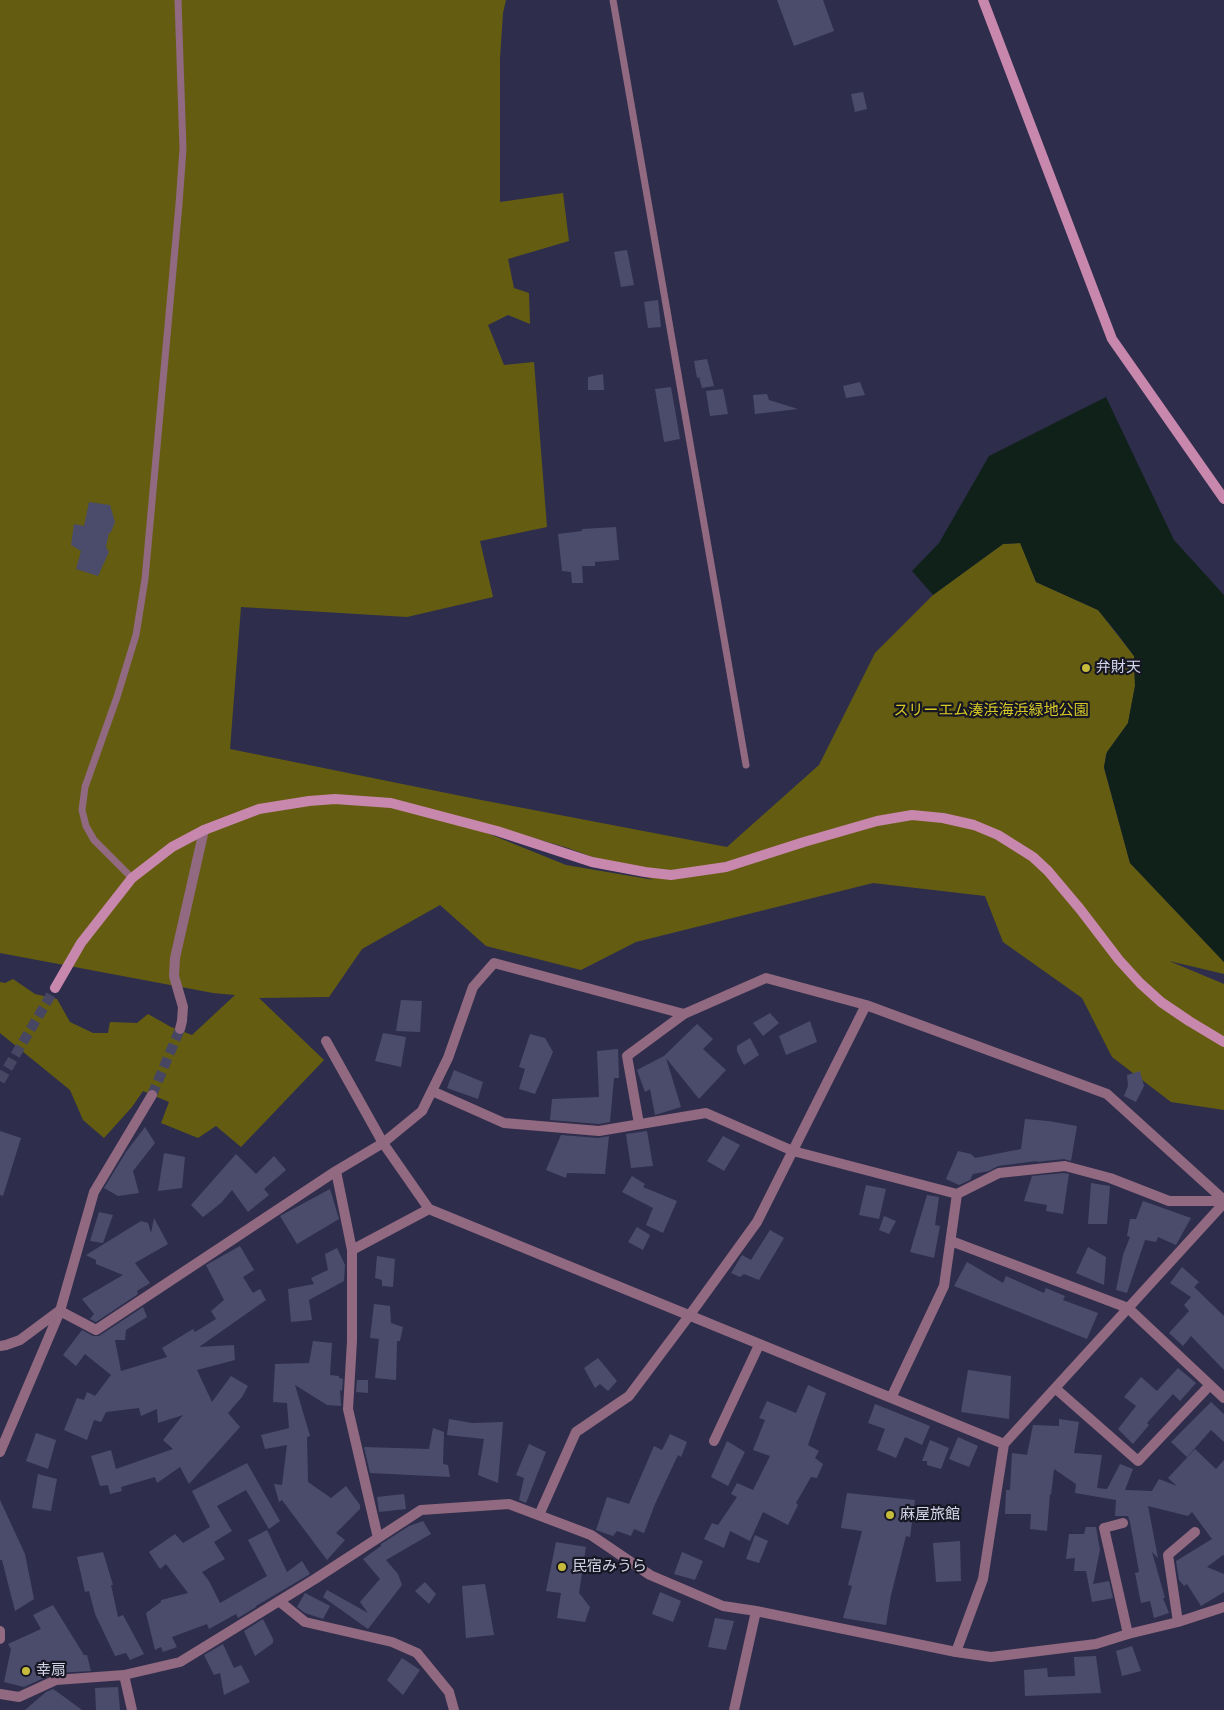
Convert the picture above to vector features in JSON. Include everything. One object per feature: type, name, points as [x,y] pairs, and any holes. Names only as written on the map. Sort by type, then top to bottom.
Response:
[{"type":"street","points":[[984,0],[1112,339],[1224,500]]},
{"type":"street","points":[[54,988],[81,943],[132,878],[172,847],[204,830],[260,809],[335,799],[360,799],[391,803],[497,831],[592,862],[671,875],[726,867],[877,821],[912,815],[943,818],[974,825],[1033,857],[1048,871],[1080,909],[1118,960],[1140,984],[1161,1002],[1224,1042]]},
{"type":"street","points":[[180,1029],[183,1007],[174,976],[175,958],[204,830]]},
{"type":"street","points":[[60,1310],[96,1330],[336,1171],[383,1143],[422,1111],[448,1058],[473,987],[494,962],[684,1014]]},
{"type":"street","points":[[639,1124],[627,1056],[684,1014],[766,978],[866,1005],[1107,1094],[1224,1202]]},
{"type":"street","points":[[539,1516],[576,1432],[629,1396],[757,1222],[866,1005]]},
{"type":"street","points":[[326,1041],[383,1143],[429,1209],[1004,1444]]},
{"type":"street","points":[[432,1091],[504,1123],[599,1131],[706,1113],[793,1151],[958,1194],[999,1173],[1065,1166],[1110,1178],[1169,1201],[1224,1202]]},
{"type":"street","points":[[0,1452],[60,1310],[94,1192],[152,1096]]},
{"type":"street","points":[[336,1171],[352,1250],[352,1341],[348,1409],[378,1538]]},
{"type":"street","points":[[891,1398],[944,1286],[958,1194]]},
{"type":"street","points":[[956,1652],[983,1579],[1004,1444],[1224,1202]]},
{"type":"street","points":[[352,1250],[429,1209]]},
{"type":"street","points":[[951,1242],[1128,1308],[1224,1398]]},
{"type":"street","points":[[0,1346],[20,1340],[60,1310]]},
{"type":"street","points":[[714,1441],[759,1345]]},
{"type":"street","points":[[1055,1388],[1138,1461],[1210,1385]]},
{"type":"street","points":[[0,1694],[18,1697],[56,1680],[124,1675],[180,1662],[421,1510],[509,1504],[591,1535],[650,1575],[723,1606],[956,1652],[991,1657],[1096,1644],[1178,1622],[1224,1607]]},
{"type":"street","points":[[1123,1523],[1104,1528],[1128,1634]]},
{"type":"street","points":[[1178,1622],[1168,1555],[1195,1532]]},
{"type":"street","points":[[279,1601],[305,1622],[392,1642],[417,1654],[449,1692],[454,1710]]},
{"type":"street","points":[[734,1710],[756,1611]]},
{"type":"street","points":[[0,1631],[0,1639]]},
{"type":"street","points":[[124,1675],[132,1710]]},
{"type":"lane","points":[[132,878],[94,840],[86,826],[82,810],[85,787],[117,697],[136,635],[145,579],[182,167],[178,0]]},
{"type":"lane","points":[[613,0],[746,765]]},
{"type":"green space","name":"スリーエム湊浜海浜緑地公園","points":[[0,0],[506,0],[503,13],[500,58],[500,202],[563,193],[569,241],[508,259],[514,288],[529,293],[530,324],[508,315],[488,325],[504,365],[534,362],[547,527],[480,541],[493,597],[407,617],[241,607],[230,749],[727,847],[819,765],[875,653],[933,595],[1003,544],[1021,543],[1036,582],[1098,610],[1134,656],[1135,686],[1128,723],[1106,754],[1104,768],[1130,863],[1224,962],[1224,974],[1169,961],[1224,984],[1224,1110],[1171,1102],[1112,1057],[1082,998],[1003,942],[985,896],[873,883],[636,942],[581,970],[486,946],[440,905],[362,949],[329,997],[259,998],[324,1060],[241,1147],[216,1126],[198,1138],[161,1123],[169,1102],[143,1091],[132,1107],[104,1138],[83,1120],[70,1090],[0,1033],[0,982],[5,983],[13,979],[35,994],[57,999],[70,1022],[93,1033],[108,1033],[110,1022],[137,1023],[148,1014],[171,1027],[192,1035],[235,995],[213,993],[0,953]],"holes":[[[492,826],[568,848],[654,880],[566,865],[482,831]]]},
{"type":"shaded area","points":[[1106,397],[1174,540],[1224,595],[1224,962],[1130,863],[1104,767],[1107,752],[1128,723],[1135,686],[1134,656],[1117,633],[1098,610],[1036,582],[1020,543],[1003,544],[933,595],[912,571],[939,543],[989,456]]},
{"type":"building","points":[[777,0],[823,0],[834,31],[794,46]]},
{"type":"building","points":[[863,92],[867,109],[855,112],[851,94]]},
{"type":"building","points":[[627,250],[634,285],[621,287],[614,252]]},
{"type":"building","points":[[658,300],[661,327],[648,328],[644,302]]},
{"type":"building","points":[[707,359],[714,386],[702,388],[699,377],[697,378],[694,361]]},
{"type":"building","points":[[603,374],[604,390],[588,390],[588,377]]},
{"type":"building","points":[[860,382],[865,395],[846,398],[843,386]]},
{"type":"building","points":[[671,387],[680,439],[664,442],[655,389]]},
{"type":"building","points":[[723,389],[728,414],[710,416],[706,391]]},
{"type":"building","points":[[767,394],[769,400],[798,409],[755,414],[753,395]]},
{"type":"building","points":[[89,502],[110,505],[115,522],[109,533],[106,547],[109,552],[98,576],[76,569],[81,551],[71,545],[74,524],[84,526]]},
{"type":"building","points":[[616,527],[619,560],[595,562],[595,566],[582,566],[583,583],[572,583],[571,572],[562,571],[558,534],[582,531],[582,529]]},
{"type":"building","points":[[401,1000],[422,1001],[420,1032],[396,1031]]},
{"type":"building","points":[[770,1013],[779,1023],[763,1036],[753,1023]]},
{"type":"building","points":[[810,1021],[817,1042],[786,1055],[779,1036]]},
{"type":"building","points":[[697,1024],[713,1039],[703,1049],[726,1070],[699,1099],[666,1058],[681,1107],[655,1115],[650,1089],[645,1092],[637,1070],[664,1056]]},
{"type":"building","points":[[383,1033],[406,1037],[401,1067],[375,1061]]},
{"type":"building","points":[[530,1034],[545,1038],[553,1052],[535,1094],[519,1089],[525,1069],[519,1067]]},
{"type":"building","points":[[750,1038],[759,1055],[744,1065],[737,1051],[737,1046]]},
{"type":"building","points":[[618,1049],[619,1078],[614,1078],[610,1122],[599,1124],[550,1120],[552,1099],[599,1097],[597,1051]]},
{"type":"building","points":[[454,1070],[483,1082],[478,1099],[447,1088]]},
{"type":"building","points":[[1140,1071],[1144,1086],[1136,1102],[1124,1096],[1128,1086],[1127,1075]]},
{"type":"building","points":[[1025,1119],[1077,1126],[1071,1161],[1064,1159],[998,1166],[989,1171],[973,1174],[970,1180],[959,1185],[946,1179],[958,1151],[971,1154],[975,1158],[1021,1149]]},
{"type":"building","points":[[145,1127],[155,1143],[133,1171],[139,1193],[118,1196],[104,1188],[126,1152]]},
{"type":"building","points":[[0,1131],[21,1138],[3,1196],[0,1195]]},
{"type":"building","points":[[647,1131],[653,1166],[631,1168],[626,1134]]},
{"type":"building","points":[[561,1135],[598,1138],[609,1136],[605,1174],[567,1173],[566,1178],[546,1170]]},
{"type":"building","points":[[723,1136],[740,1145],[724,1171],[707,1161]]},
{"type":"building","points":[[164,1153],[185,1157],[182,1188],[158,1191]]},
{"type":"building","points":[[236,1154],[256,1174],[274,1156],[286,1170],[264,1189],[269,1195],[248,1212],[232,1190],[221,1203],[203,1217],[191,1205]]},
{"type":"building","points":[[1069,1174],[1063,1214],[1046,1211],[1047,1205],[1024,1201],[1032,1176]]},
{"type":"building","points":[[632,1176],[645,1184],[643,1187],[677,1201],[663,1233],[646,1225],[653,1208],[622,1192]]},
{"type":"building","points":[[1091,1183],[1110,1186],[1107,1224],[1088,1224]]},
{"type":"building","points":[[866,1185],[886,1189],[879,1219],[859,1215]]},
{"type":"building","points":[[330,1189],[339,1219],[297,1244],[280,1216]]},
{"type":"building","points":[[927,1195],[939,1197],[935,1225],[940,1226],[934,1258],[910,1252]]},
{"type":"building","points":[[1143,1201],[1191,1218],[1176,1245],[1158,1237],[1156,1242],[1145,1240],[1127,1293],[1116,1290],[1123,1255],[1130,1237],[1127,1236],[1130,1219],[1136,1219]]},
{"type":"building","points":[[99,1212],[113,1215],[103,1243],[90,1241]]},
{"type":"building","points":[[884,1216],[896,1221],[889,1234],[879,1230]]},
{"type":"building","points":[[154,1218],[168,1244],[135,1263],[150,1283],[137,1291],[138,1294],[96,1322],[90,1319],[94,1314],[82,1299],[123,1275],[96,1264],[96,1260],[86,1255],[141,1221],[148,1223],[151,1233]]},
{"type":"building","points":[[637,1227],[650,1235],[643,1250],[628,1242]]},
{"type":"building","points":[[770,1230],[784,1238],[759,1280],[744,1274],[740,1277],[731,1273],[742,1255],[751,1260]]},
{"type":"building","points":[[240,1246],[254,1270],[243,1277],[253,1293],[260,1289],[266,1300],[199,1347],[234,1345],[235,1360],[197,1370],[212,1402],[231,1376],[248,1386],[242,1397],[228,1413],[240,1427],[189,1484],[180,1467],[157,1483],[155,1477],[121,1487],[122,1491],[110,1494],[108,1485],[100,1486],[91,1456],[111,1450],[116,1469],[173,1449],[163,1440],[183,1415],[158,1423],[157,1409],[141,1416],[139,1408],[106,1412],[101,1422],[94,1420],[87,1440],[64,1430],[77,1398],[84,1400],[87,1392],[95,1396],[111,1375],[85,1354],[76,1366],[63,1355],[82,1330],[93,1336],[99,1336],[143,1307],[147,1317],[126,1330],[125,1340],[115,1340],[121,1371],[167,1357],[162,1348],[193,1329],[195,1332],[216,1319],[211,1311],[224,1300],[206,1265]]},
{"type":"building","points":[[1088,1247],[1106,1257],[1104,1285],[1076,1273]]},
{"type":"building","points":[[337,1248],[345,1265],[344,1281],[309,1300],[312,1320],[291,1322],[288,1289],[314,1284],[311,1278],[328,1270],[325,1254]]},
{"type":"building","points":[[377,1256],[395,1259],[393,1287],[382,1286],[382,1280],[375,1278]]},
{"type":"building","points":[[967,1262],[1003,1283],[1006,1276],[1044,1293],[1046,1288],[1065,1296],[1063,1300],[1098,1313],[1087,1339],[954,1286]]},
{"type":"building","points":[[1182,1267],[1199,1282],[1194,1287],[1224,1316],[1224,1370],[1191,1336],[1183,1346],[1169,1333],[1189,1311],[1184,1305],[1191,1297],[1170,1283]]},
{"type":"building","points":[[374,1304],[390,1306],[391,1323],[403,1327],[400,1341],[397,1341],[396,1380],[375,1378],[379,1339],[370,1338]]},
{"type":"building","points":[[313,1341],[332,1343],[330,1375],[339,1376],[339,1378],[343,1379],[342,1391],[340,1390],[341,1406],[327,1405],[295,1385],[310,1436],[307,1437],[308,1482],[331,1498],[346,1486],[360,1505],[360,1509],[336,1533],[345,1540],[327,1560],[282,1500],[279,1502],[274,1484],[282,1485],[287,1445],[265,1449],[261,1435],[289,1428],[287,1403],[273,1402],[275,1364],[309,1363]]},
{"type":"building","points":[[598,1358],[617,1381],[608,1391],[600,1384],[595,1388],[584,1368]]},
{"type":"building","points":[[1178,1368],[1196,1383],[1180,1401],[1173,1394],[1147,1423],[1149,1425],[1133,1444],[1118,1429],[1136,1406],[1124,1397],[1141,1377],[1157,1391]]},
{"type":"building","points":[[968,1370],[1011,1376],[1009,1419],[961,1412]]},
{"type":"building","points":[[357,1380],[368,1380],[368,1393],[356,1392]]},
{"type":"building","points":[[808,1385],[826,1393],[808,1445],[819,1451],[815,1458],[823,1464],[817,1478],[811,1477],[796,1503],[798,1505],[788,1525],[763,1512],[750,1541],[730,1531],[724,1548],[704,1539],[712,1523],[718,1525],[737,1497],[731,1494],[737,1483],[753,1490],[770,1456],[753,1450],[765,1420],[759,1418],[767,1401],[796,1413]]},
{"type":"building","points":[[1211,1402],[1224,1414],[1224,1442],[1211,1430],[1187,1457],[1171,1442]]},
{"type":"building","points":[[875,1404],[930,1426],[922,1445],[905,1437],[896,1458],[877,1450],[885,1429],[868,1423]]},
{"type":"building","points":[[449,1419],[472,1423],[503,1422],[498,1483],[478,1475],[484,1439],[447,1435]]},
{"type":"building","points":[[1059,1419],[1079,1422],[1074,1453],[1102,1455],[1097,1488],[1107,1489],[1120,1464],[1133,1469],[1125,1490],[1152,1491],[1159,1479],[1177,1486],[1168,1478],[1195,1449],[1216,1469],[1224,1460],[1224,1556],[1207,1567],[1224,1574],[1224,1592],[1201,1606],[1187,1584],[1184,1586],[1179,1580],[1176,1561],[1212,1539],[1192,1512],[1188,1516],[1148,1506],[1158,1558],[1152,1552],[1165,1598],[1163,1598],[1169,1613],[1154,1618],[1150,1601],[1141,1603],[1135,1573],[1139,1572],[1130,1522],[1128,1516],[1115,1516],[1116,1500],[1075,1493],[1076,1484],[1054,1469],[1047,1531],[1030,1529],[1031,1514],[1005,1514],[1006,1490],[1010,1490],[1012,1453],[1027,1455],[1033,1425],[1059,1426]]},
{"type":"building","points":[[433,1428],[444,1432],[443,1464],[448,1465],[450,1477],[370,1473],[364,1447],[429,1449]]},
{"type":"building","points":[[36,1433],[56,1440],[48,1469],[26,1461]]},
{"type":"building","points":[[670,1434],[687,1442],[681,1457],[678,1455],[655,1504],[644,1533],[634,1529],[631,1536],[617,1531],[613,1536],[596,1530],[607,1497],[629,1504],[654,1446],[662,1450]]},
{"type":"building","points":[[958,1437],[978,1446],[969,1467],[949,1459]]},
{"type":"building","points":[[930,1440],[949,1448],[941,1469],[927,1465],[927,1461],[922,1461]]},
{"type":"building","points":[[727,1441],[745,1452],[728,1486],[711,1477]]},
{"type":"building","points":[[529,1444],[546,1452],[526,1503],[519,1500],[524,1478],[516,1475]]},
{"type":"building","points":[[247,1463],[280,1521],[269,1529],[246,1490],[217,1506],[232,1531],[214,1542],[225,1559],[202,1572],[209,1581],[220,1603],[267,1576],[248,1540],[267,1530],[287,1572],[302,1561],[310,1574],[238,1618],[236,1614],[209,1629],[207,1624],[172,1637],[177,1647],[163,1652],[161,1647],[155,1650],[146,1613],[161,1602],[161,1600],[188,1593],[166,1564],[160,1569],[149,1552],[175,1534],[183,1543],[210,1527],[192,1491]]},
{"type":"building","points":[[38,1474],[57,1479],[51,1511],[32,1508]]},
{"type":"building","points":[[847,1493],[915,1500],[910,1537],[906,1536],[891,1595],[886,1625],[843,1618],[852,1586],[848,1585],[862,1531],[841,1528]]},
{"type":"building","points":[[404,1494],[406,1509],[379,1512],[377,1497]]},
{"type":"building","points":[[0,1500],[25,1554],[34,1599],[15,1611],[2,1560],[0,1560]]},
{"type":"building","points":[[423,1521],[431,1534],[386,1560],[398,1574],[402,1585],[368,1629],[323,1597],[327,1590],[368,1613],[360,1602],[380,1579],[363,1559],[381,1546],[381,1544],[409,1526]]},
{"type":"building","points":[[1086,1527],[1096,1527],[1100,1550],[1093,1584],[1109,1581],[1113,1598],[1092,1602],[1086,1571],[1074,1571],[1075,1558],[1066,1559],[1069,1534],[1084,1534]]},
{"type":"building","points":[[755,1535],[768,1541],[759,1563],[746,1559]]},
{"type":"building","points":[[960,1541],[961,1581],[936,1582],[933,1543]]},
{"type":"building","points":[[556,1542],[586,1547],[579,1593],[590,1607],[585,1622],[557,1618],[561,1593],[546,1591]]},
{"type":"building","points":[[103,1552],[113,1585],[111,1585],[118,1617],[123,1615],[144,1654],[130,1660],[126,1653],[115,1656],[95,1614],[89,1591],[85,1592],[77,1557]]},
{"type":"building","points":[[682,1552],[703,1561],[695,1580],[674,1574]]},
{"type":"building","points":[[425,1582],[436,1594],[429,1604],[415,1591]]},
{"type":"building","points":[[485,1584],[494,1635],[466,1638],[462,1586]]},
{"type":"building","points":[[660,1592],[681,1601],[673,1622],[652,1614]]},
{"type":"building","points":[[305,1593],[330,1606],[323,1619],[305,1613],[297,1607]]},
{"type":"building","points":[[53,1605],[84,1655],[87,1655],[91,1671],[55,1673],[24,1687],[4,1682],[11,1649],[8,1644],[41,1629],[33,1615]]},
{"type":"building","points":[[715,1618],[734,1621],[726,1650],[708,1647]]},
{"type":"building","points":[[263,1619],[273,1639],[273,1643],[255,1656],[244,1631]]},
{"type":"building","points":[[223,1644],[234,1668],[241,1665],[250,1682],[224,1695],[220,1673],[214,1675],[204,1655]]},
{"type":"building","points":[[1132,1646],[1141,1671],[1122,1676],[1116,1651]]},
{"type":"building","points":[[1096,1656],[1101,1693],[1025,1696],[1024,1670],[1047,1668],[1048,1677],[1075,1676],[1074,1657]]},
{"type":"building","points":[[402,1658],[420,1670],[403,1695],[387,1680]]},
{"type":"building","points":[[118,1687],[120,1710],[96,1710],[95,1688]]},
{"type":"building","points":[[53,1689],[82,1710],[25,1710],[46,1692]]},
{"type":"tunnel","points":[[0,1081],[55,988]]},
{"type":"tunnel","points":[[152,1095],[180,1029]]},
{"type":"place","name":"弁財天","points":[[1086,668]]},
{"type":"place","name":"麻屋旅館","points":[[890,1515]]},
{"type":"place","name":"民宿みうら","points":[[562,1567]]},
{"type":"place","name":"幸扇","points":[[26,1671]]}]
